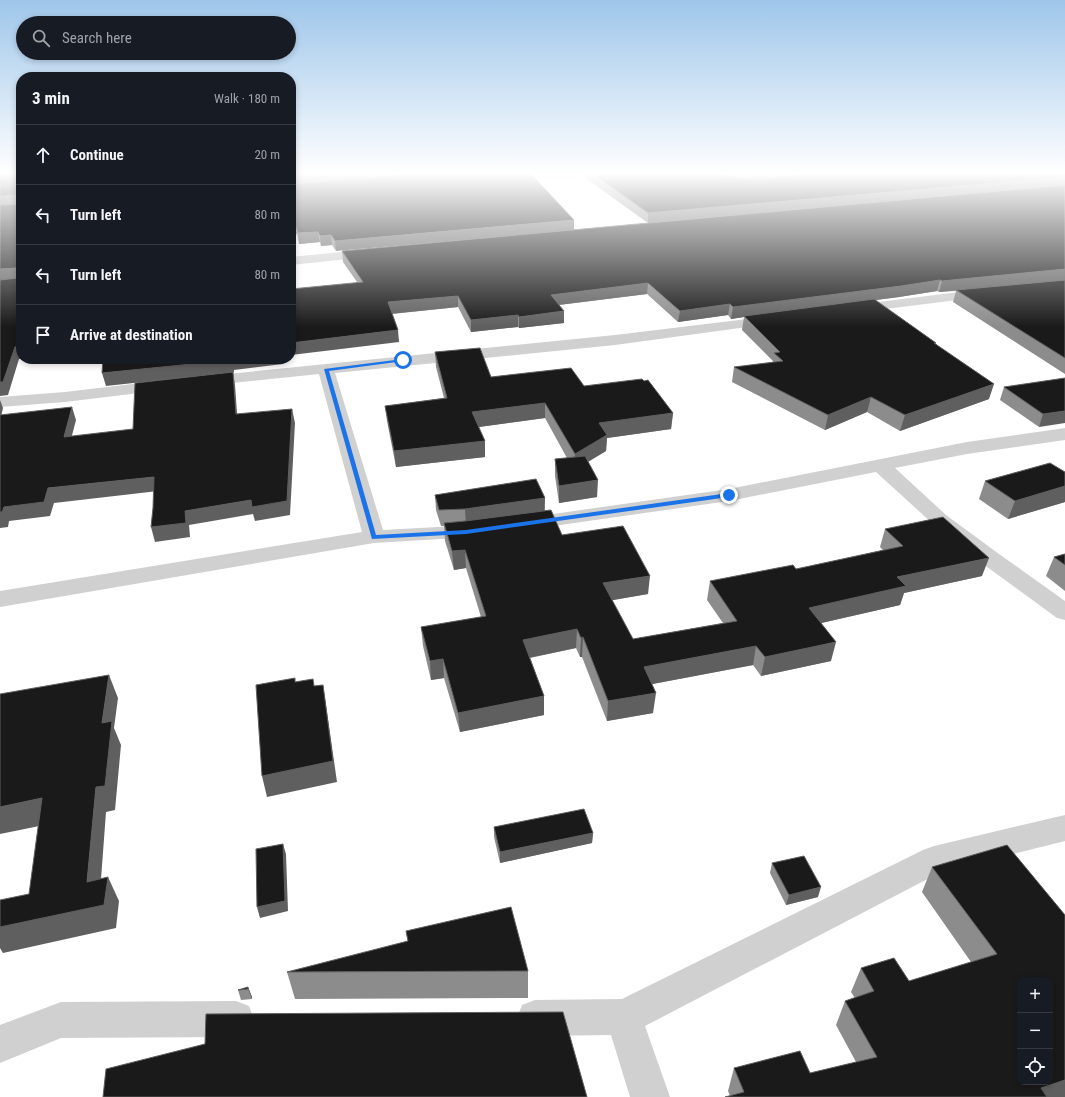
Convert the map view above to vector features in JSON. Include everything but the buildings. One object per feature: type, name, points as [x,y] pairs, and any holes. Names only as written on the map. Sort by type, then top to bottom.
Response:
[{"type":"street","points":[[296,261],[383,252]]},
{"type":"street","points":[[843,310],[998,291]]},
{"type":"street","points":[[0,402],[65,397],[403,360],[615,340],[788,318]]},
{"type":"street","points":[[326,369],[374,537]]},
{"type":"street","points":[[0,599],[374,537],[466,532],[729,495],[966,448],[1065,434]]},
{"type":"street","points":[[880,465],[950,528],[1065,612]]},
{"type":"street","points":[[505,1018],[624,1017],[934,860],[1065,828]]},
{"type":"street","points":[[624,1017],[650,1097]]},
{"type":"street","points":[[0,1044],[61,1020],[267,1019]]},
{"type":"route","points":[[403,360],[326,369],[350,458],[374,537],[466,532],[729,495]]}]
